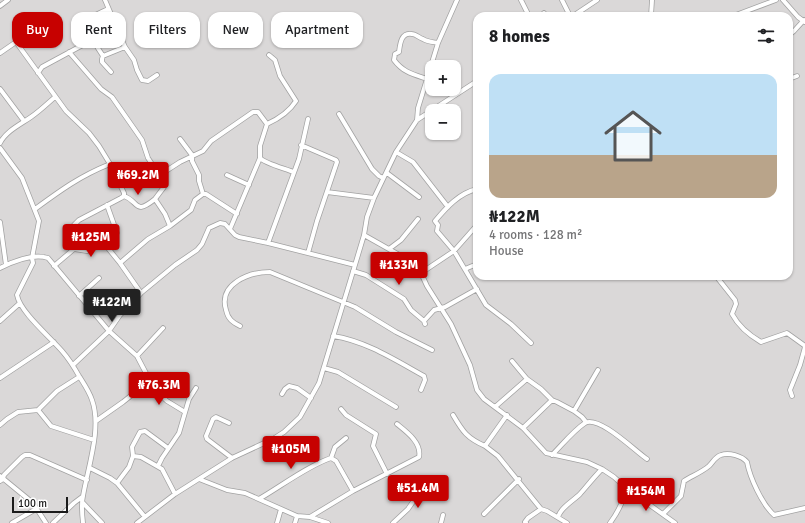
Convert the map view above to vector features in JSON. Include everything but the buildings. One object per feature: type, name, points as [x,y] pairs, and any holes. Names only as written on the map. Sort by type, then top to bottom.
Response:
[{"type":"street","points":[[0,6],[8,0]]},
{"type":"street","points":[[105,0],[109,12]]},
{"type":"street","points":[[433,60],[438,43],[458,0]]},
{"type":"street","points":[[521,0],[527,12]]},
{"type":"street","points":[[562,0],[568,12]]},
{"type":"street","points":[[579,12],[597,0]]},
{"type":"street","points":[[651,12],[652,0]]},
{"type":"street","points":[[744,12],[776,0]]},
{"type":"street","points":[[783,0],[798,17],[804,21],[793,32]]},
{"type":"street","points":[[102,12],[108,9]]},
{"type":"street","points":[[425,78],[411,74],[400,67],[394,60],[395,54],[399,52],[400,41],[408,34],[413,34],[425,40],[438,43]]},
{"type":"street","points":[[0,53],[16,42],[66,111],[89,133],[99,146],[110,164],[124,193],[124,196],[137,206],[144,206],[155,199],[164,187],[148,158],[142,140],[112,97],[101,89],[69,52]]},
{"type":"street","points":[[38,72],[42,68],[78,48]]},
{"type":"street","points":[[98,48],[103,56],[102,62],[111,72]]},
{"type":"street","points":[[103,56],[123,48]]},
{"type":"street","points":[[126,48],[134,60],[142,80],[148,81],[157,75]]},
{"type":"street","points":[[230,229],[260,158],[260,146],[267,124],[283,115],[293,106],[296,101],[280,76],[275,60],[269,55]]},
{"type":"street","points":[[793,78],[797,76]]},
{"type":"street","points":[[417,120],[418,108],[425,85]]},
{"type":"street","points":[[137,523],[175,494],[232,458],[273,439],[284,432],[300,417],[319,383],[364,235],[367,217],[374,198],[396,152],[417,120],[473,85]]},
{"type":"street","points":[[0,91],[24,121]]},
{"type":"street","points":[[0,143],[2,138],[24,121],[32,117],[55,97]]},
{"type":"street","points":[[160,178],[166,171],[203,150],[211,141],[253,112],[258,112],[267,124]]},
{"type":"street","points":[[339,114],[372,169],[379,176],[384,178]]},
{"type":"street","points":[[268,243],[289,187],[308,119]]},
{"type":"street","points":[[180,139],[192,156],[192,161],[199,175],[199,181],[203,194]]},
{"type":"street","points":[[301,145],[336,161],[308,253]]},
{"type":"street","points":[[0,148],[22,178],[39,221],[32,258],[33,263],[17,295],[20,303],[32,319],[73,365],[92,399],[96,412],[90,468],[82,497],[83,523]]},
{"type":"street","points":[[396,152],[413,162],[448,207]]},
{"type":"street","points":[[260,158],[267,163],[275,164],[293,172]]},
{"type":"street","points":[[35,209],[72,182],[110,164]]},
{"type":"street","points":[[387,173],[419,196]]},
{"type":"street","points":[[227,175],[249,184]]},
{"type":"street","points":[[473,190],[463,194],[435,221],[438,225],[438,234],[454,251],[486,305],[511,324],[531,343]]},
{"type":"street","points":[[327,192],[374,198]]},
{"type":"street","points":[[203,194],[206,194],[237,214]]},
{"type":"street","points":[[120,263],[148,240],[191,210],[195,200],[203,194]]},
{"type":"street","points":[[74,225],[79,220],[124,196]]},
{"type":"street","points":[[155,199],[165,214],[170,226]]},
{"type":"street","points":[[54,266],[74,249],[87,251],[117,233],[107,205]]},
{"type":"street","points":[[389,249],[401,240],[418,218]]},
{"type":"street","points":[[0,222],[6,265]]},
{"type":"street","points":[[73,365],[109,331],[120,315],[141,293],[175,265],[197,250],[202,244],[209,228],[220,223],[225,224],[235,235],[239,237],[355,265]]},
{"type":"street","points":[[421,273],[454,251],[473,230]]},
{"type":"street","points":[[364,235],[410,261],[421,273],[440,308],[451,324],[470,365],[476,390],[484,399],[523,428],[546,453],[588,462],[602,469],[625,487],[638,492],[647,503],[675,523]]},
{"type":"street","points":[[103,242],[141,293]]},
{"type":"street","points":[[0,268],[19,260],[36,256],[48,258],[109,331],[137,356],[149,380],[124,402],[96,421]]},
{"type":"street","points":[[465,269],[473,266]]},
{"type":"street","points":[[353,271],[366,275],[404,299],[411,310],[425,322],[434,310],[445,307],[476,289]]},
{"type":"street","points":[[240,326],[227,316],[224,304],[226,293],[233,284],[250,275],[261,272],[270,272],[362,311],[396,332],[432,350]]},
{"type":"street","points":[[79,296],[99,278]]},
{"type":"street","points":[[719,280],[735,300],[736,304],[732,314],[744,331],[762,342],[787,333],[805,346],[800,365],[790,390],[792,396]]},
{"type":"street","points":[[0,321],[20,303]]},
{"type":"street","points":[[137,356],[163,328]]},
{"type":"street","points":[[333,336],[347,338],[366,345],[424,376],[425,380],[421,390]]},
{"type":"street","points":[[0,378],[54,342]]},
{"type":"street","points":[[512,361],[527,379],[541,389],[552,400],[574,411],[586,422]]},
{"type":"street","points":[[324,368],[338,372],[396,407]]},
{"type":"street","points":[[574,411],[598,370]]},
{"type":"street","points":[[0,425],[18,412],[38,410],[57,391],[79,377]]},
{"type":"street","points":[[494,407],[527,379]]},
{"type":"street","points":[[147,383],[166,401],[185,412]]},
{"type":"street","points":[[282,394],[289,386],[297,388],[311,398]]},
{"type":"street","points":[[158,466],[168,448],[179,433],[189,399],[196,388]]},
{"type":"street","points":[[523,428],[552,400]]},
{"type":"street","points":[[341,409],[346,415],[376,434],[373,446],[387,474]]},
{"type":"street","points":[[38,410],[51,426],[94,440]]},
{"type":"street","points":[[454,415],[468,437],[485,446],[498,456],[541,509],[567,523]]},
{"type":"street","points":[[485,446],[507,415]]},
{"type":"street","points":[[229,423],[216,417],[213,419],[206,436],[207,439],[232,458]]},
{"type":"street","points":[[552,455],[586,422],[591,421],[604,425],[637,452],[647,458]]},
{"type":"street","points":[[310,517],[353,491],[416,460],[419,457],[420,454],[417,444],[411,435],[397,424]]},
{"type":"street","points":[[117,483],[129,467],[133,456],[132,447],[142,431],[145,431],[168,448]]},
{"type":"street","points":[[331,458],[335,447],[346,438]]},
{"type":"street","points":[[273,439],[281,446],[288,448],[308,440]]},
{"type":"street","points":[[663,514],[681,496],[684,481],[709,466],[721,455],[728,454],[736,456],[747,462],[750,476],[762,499],[774,515],[805,508]]},
{"type":"street","points":[[46,523],[33,503],[1,478],[4,474],[22,457],[30,455],[87,480]]},
{"type":"street","points":[[133,456],[141,457],[162,469],[167,476],[175,494]]},
{"type":"street","points":[[331,458],[336,461],[353,491]]},
{"type":"street","points":[[259,500],[295,477],[331,458]]},
{"type":"street","points":[[90,468],[117,483],[145,517]]},
{"type":"street","points":[[558,517],[564,508],[602,469]]},
{"type":"street","points":[[199,479],[207,483],[244,493],[297,516],[310,517],[328,523]]},
{"type":"street","points":[[484,514],[518,479]]},
{"type":"street","points":[[393,523],[408,509],[428,480]]},
{"type":"street","points":[[610,523],[621,505],[625,494],[625,487]]},
{"type":"street","points":[[53,523],[74,502],[82,497]]},
{"type":"street","points":[[82,503],[102,523]]},
{"type":"street","points":[[12,523],[36,508]]},
{"type":"street","points":[[277,523],[281,509]]},
{"type":"street","points":[[526,523],[525,522],[528,518],[541,509]]},
{"type":"street","points":[[441,523],[443,515]]},
{"type":"street","points":[[295,523],[297,516]]},
{"type":"shaded area","points":[[0,0],[805,0],[805,523],[0,523]]}]
